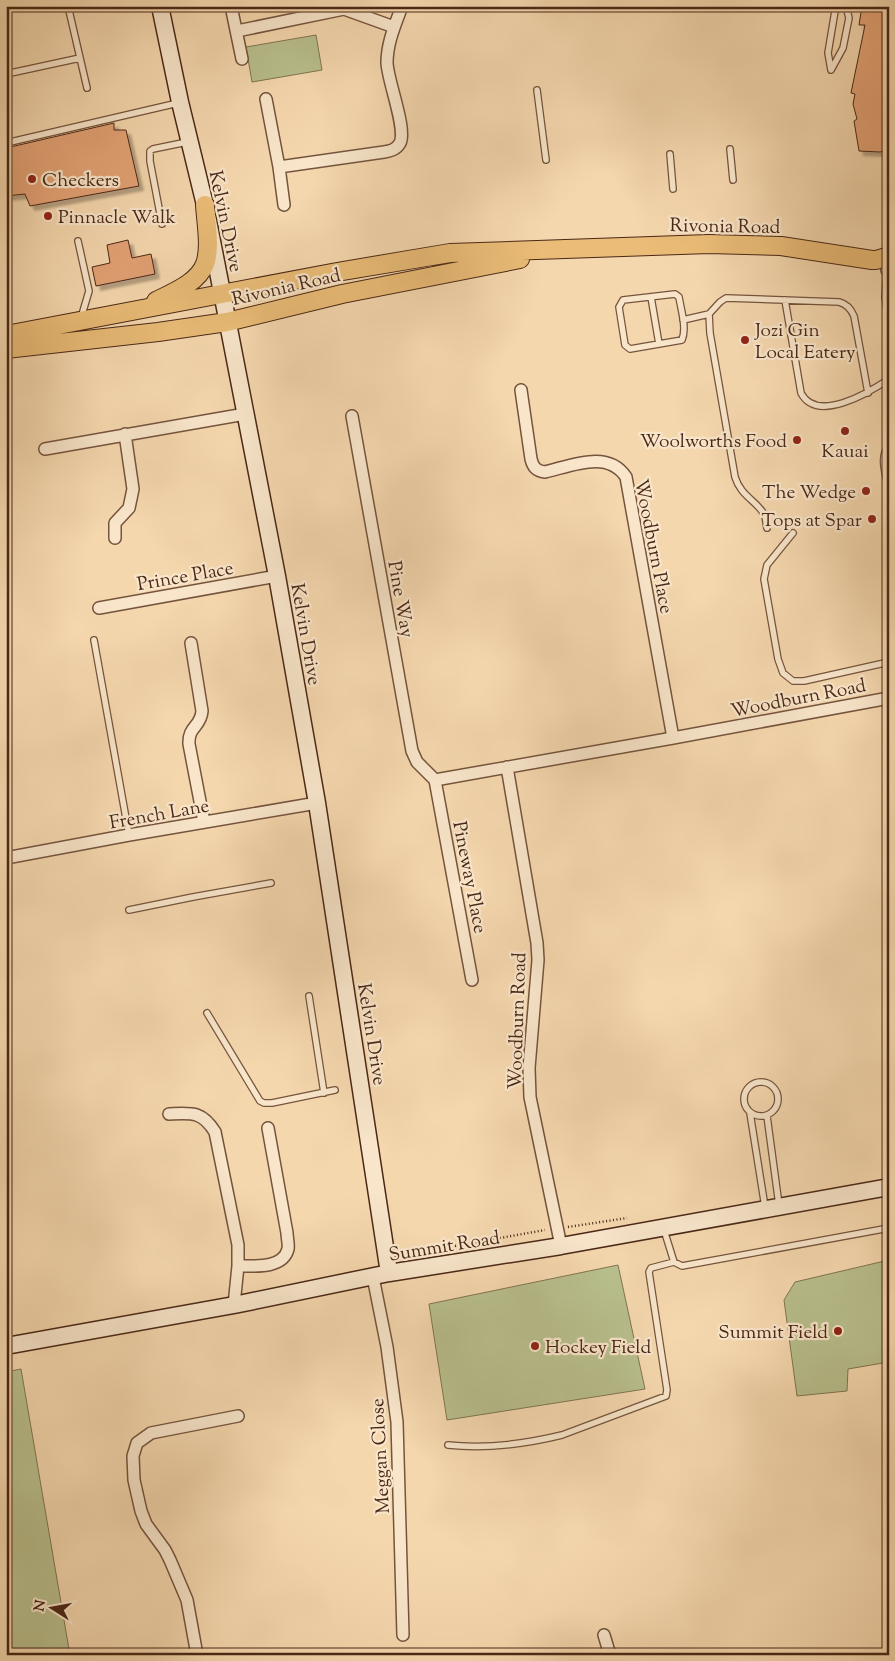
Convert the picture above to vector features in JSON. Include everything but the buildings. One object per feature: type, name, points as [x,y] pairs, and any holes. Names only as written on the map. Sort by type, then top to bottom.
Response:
[{"type":"main road","name":"Kelvin Drive","points":[[160,6],[180,102],[205,205],[277,576],[317,802],[381,1275]]},
{"type":"main road","points":[[130,313],[176,292],[202,271],[206,264],[207,250],[205,205]]},
{"type":"main road","name":"Rivonia Road","points":[[6,335],[80,320],[130,313],[336,272],[450,253],[700,244],[781,246],[886,264]]},
{"type":"main road","name":"Rivonia Road","points":[[6,349],[158,332],[227,322],[342,294],[572,249]]},
{"type":"main road","name":"Summit Road","points":[[6,1346],[234,1305],[381,1275],[561,1246],[889,1187]]},
{"type":"street","points":[[231,6],[242,59]]},
{"type":"street","points":[[279,167],[391,151],[399,145],[402,138],[401,127],[387,62],[390,41],[402,6]]},
{"type":"street","points":[[237,30],[344,8],[394,27]]},
{"type":"street","points":[[266,99],[284,205]]},
{"type":"street","name":"Woodburn Place","points":[[520,390],[531,459],[537,470],[545,472],[596,461],[606,461],[614,465],[626,477],[673,738]]},
{"type":"street","points":[[45,449],[245,414]]},
{"type":"street","name":"Pine Way","points":[[352,416],[412,752],[418,762],[435,780]]},
{"type":"street","points":[[115,538],[115,523],[129,508],[133,489],[125,434]]},
{"type":"street","name":"Prince Place","points":[[99,608],[277,576]]},
{"type":"street","points":[[191,643],[202,711],[200,720],[190,734],[189,744],[204,822]]},
{"type":"street","name":"Woodburn Road","points":[[435,780],[889,698]]},
{"type":"street","name":"Woodburn Road","points":[[507,766],[537,943],[538,960],[528,1068],[530,1097],[561,1246]]},
{"type":"street","name":"Pineway Place","points":[[435,780],[472,980]]},
{"type":"street","name":"French Lane","points":[[6,858],[317,802]]},
{"type":"street","points":[[169,1114],[191,1113],[200,1116],[208,1122],[214,1132],[238,1245],[234,1305]]},
{"type":"street","points":[[238,1266],[272,1264],[281,1259],[288,1250],[287,1233],[268,1128]]},
{"type":"street","name":"Meggan Close","points":[[381,1275],[387,1347],[398,1422],[403,1635]]},
{"type":"street","points":[[197,1655],[187,1600],[165,1550],[146,1524],[141,1511],[134,1480],[133,1456],[138,1443],[151,1433],[238,1416]]},
{"type":"street","points":[[604,1635],[610,1655]]},
{"type":"lane","points":[[68,6],[87,88]]},
{"type":"lane","points":[[840,6],[835,11],[828,53],[833,63],[843,48],[849,18],[846,6]]},
{"type":"lane","points":[[6,74],[80,58]]},
{"type":"lane","points":[[537,90],[546,160]]},
{"type":"lane","points":[[6,143],[180,102]]},
{"type":"lane","points":[[162,224],[150,161],[150,151],[152,149],[190,142]]},
{"type":"lane","points":[[730,149],[733,180]]},
{"type":"lane","points":[[670,154],[673,189]]},
{"type":"lane","points":[[78,241],[89,291],[80,320]]},
{"type":"lane","points":[[886,264],[885,298],[889,324]]},
{"type":"lane","points":[[675,294],[679,297],[685,334],[682,340],[630,349],[625,345],[619,306],[623,300],[651,297],[675,294]]},
{"type":"lane","points":[[651,297],[659,344]]},
{"type":"lane","points":[[683,320],[709,314],[726,298],[839,302],[849,307],[854,316],[868,393]]},
{"type":"lane","points":[[785,300],[802,396],[813,404],[835,405],[868,393],[889,379]]},
{"type":"lane","points":[[709,314],[710,333],[735,477],[742,491],[764,515],[767,528]]},
{"type":"lane","points":[[889,447],[886,448],[884,458],[889,491]]},
{"type":"lane","points":[[794,533],[767,565],[764,579],[778,659],[783,673],[793,681],[804,681],[889,662]]},
{"type":"lane","points":[[94,640],[129,835]]},
{"type":"lane","points":[[129,910],[193,896],[271,883]]},
{"type":"lane","points":[[309,996],[324,1093]]},
{"type":"lane","points":[[207,1013],[260,1101],[272,1103],[335,1090]]},
{"type":"lane","points":[[755,1082],[762,1082],[773,1086],[779,1096],[777,1108],[768,1116],[761,1117],[746,1108],[744,1102],[746,1090],[755,1082]]},
{"type":"lane","points":[[750,1112],[773,1208]]},
{"type":"lane","points":[[768,1116],[773,1208]]},
{"type":"lane","points":[[663,1228],[674,1262]]},
{"type":"lane","points":[[448,1445],[465,1447],[491,1446],[548,1438],[569,1433],[666,1396],[667,1390],[649,1272],[650,1268],[674,1262],[687,1266],[889,1228]]},
{"type":"path","points":[[453,1246],[636,1216]]},
{"type":"green space","points":[[316,35],[322,70],[252,82],[246,47]]},
{"type":"green space","name":"Summit Field","points":[[889,1260],[889,1362],[848,1369],[847,1391],[797,1396],[784,1300],[795,1282]]},
{"type":"green space","name":"Hockey Field","points":[[618,1265],[645,1389],[447,1420],[429,1304]]},
{"type":"green space","points":[[21,1369],[70,1655],[6,1655],[6,1372]]},
{"type":"place","name":"Checkers","points":[[32,179]]},
{"type":"place","name":"Pinnacle Walk","points":[[48,216]]},
{"type":"place","name":"Jozi Gin Local Eatery","points":[[745,340]]},
{"type":"place","name":"Kauai","points":[[845,431]]},
{"type":"place","name":"Woolworths Food","points":[[797,440]]},
{"type":"place","name":"The Wedge","points":[[866,491]]},
{"type":"place","name":"Tops at Spar","points":[[872,519]]},
{"type":"place","name":"Summit Field","points":[[838,1331]]},
{"type":"place","name":"Hockey Field","points":[[535,1346]]}]
